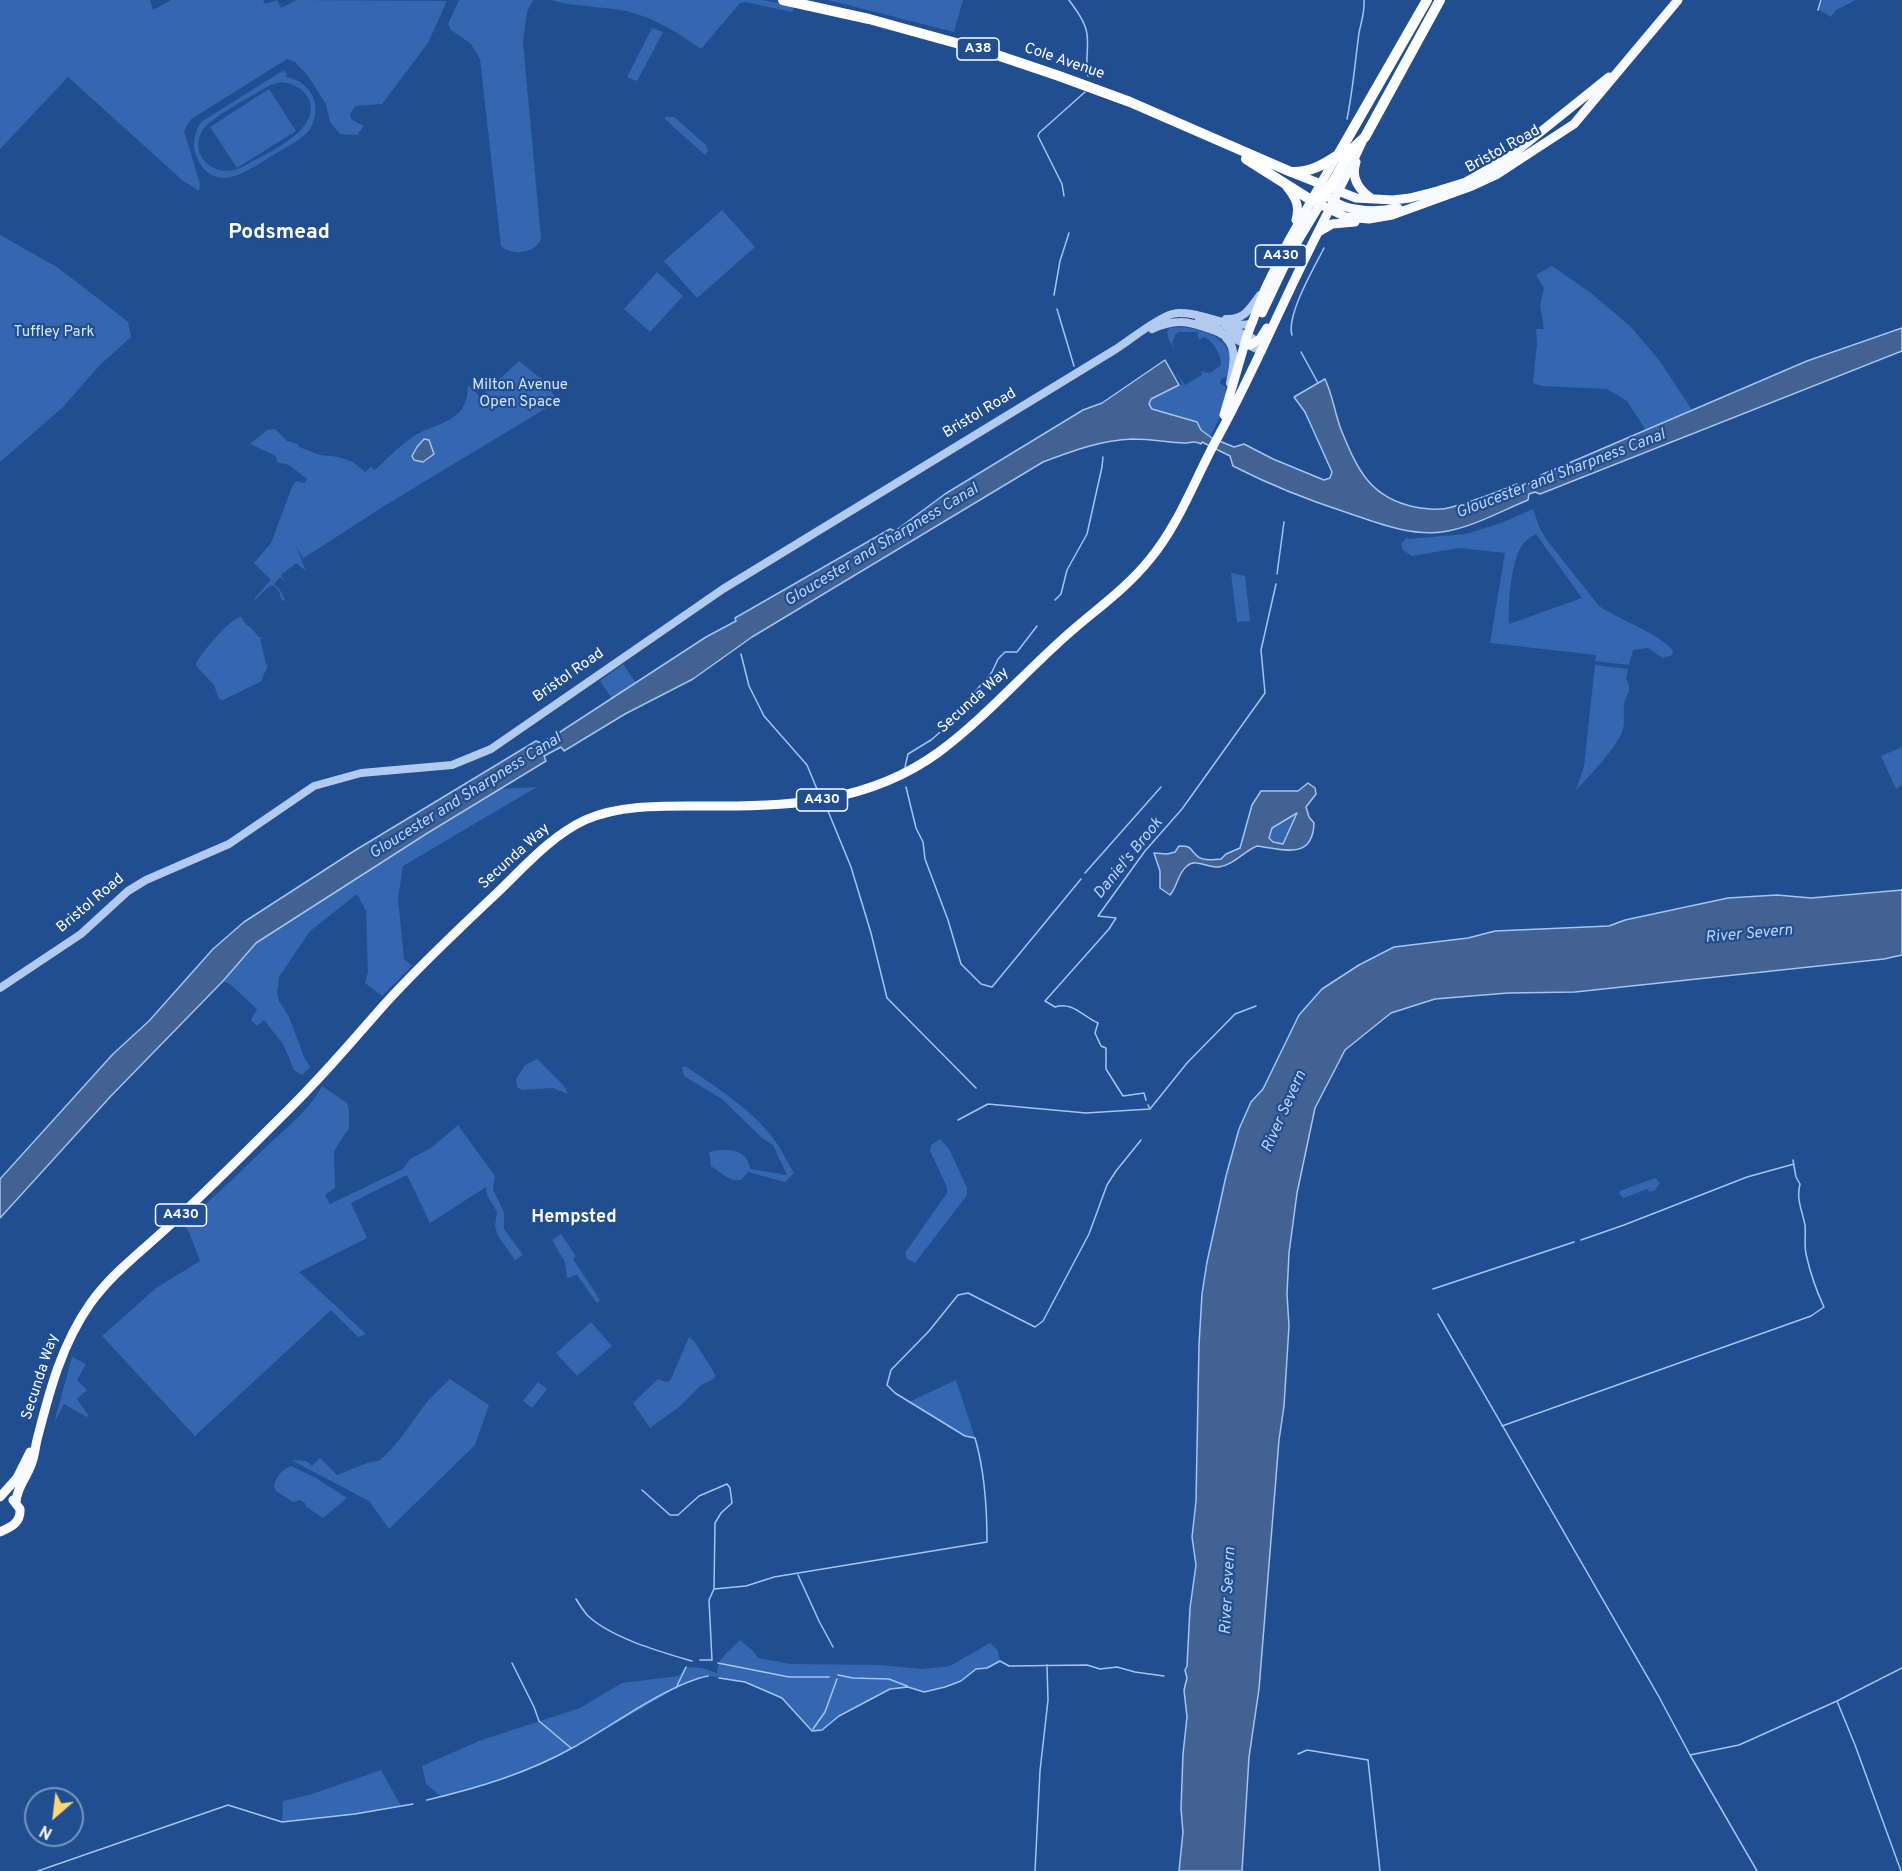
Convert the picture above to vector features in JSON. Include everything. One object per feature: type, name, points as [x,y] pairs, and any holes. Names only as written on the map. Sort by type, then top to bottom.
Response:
[{"type":"highway","name":"Cole Avenue","points":[[783,0],[869,19],[985,51],[1130,102],[1291,172]]},
{"type":"highway","points":[[1291,172],[1314,169],[1338,155],[1427,0]]},
{"type":"highway","points":[[1324,195],[1349,153],[1365,137],[1440,0]]},
{"type":"highway","name":"Cole Avenue","points":[[1223,144],[1284,182],[1324,195]]},
{"type":"main road","name":"Bristol Road","points":[[1628,61],[1519,151],[1466,182],[1410,198],[1374,200],[1324,195],[1330,211],[1346,218],[1386,216],[1496,175],[1569,129],[1585,112],[1628,61],[1678,0]]},
{"type":"main road","points":[[1519,151],[1536,142],[1574,114],[1585,112]]},
{"type":"main road","points":[[1365,137],[1354,169],[1356,181],[1364,193],[1374,200]]},
{"type":"main road","points":[[1324,195],[1338,155]]},
{"type":"main road","points":[[1273,164],[1324,195],[1350,207],[1372,210],[1389,209],[1426,202]]},
{"type":"main road","name":"Cole Avenue","points":[[1291,172],[1324,195]]},
{"type":"main road","points":[[1284,182],[1294,195],[1298,206],[1288,242]]},
{"type":"main road","name":"A430","points":[[1226,410],[1255,344],[1252,324],[1264,290],[1288,242],[1324,195]]},
{"type":"main road","name":"A430","points":[[1218,437],[1255,344],[1261,315],[1290,254],[1324,195]]},
{"type":"main road","name":"A430","points":[[1218,437],[1222,420],[1255,344],[1299,271],[1330,211]]},
{"type":"main road","points":[[1318,232],[1332,224],[1371,221],[1386,216]]},
{"type":"main road","name":"Secunda Way","points":[[16,1502],[17,1490],[31,1466],[52,1382],[66,1344],[76,1325],[106,1283],[283,1115],[385,1004],[542,850],[588,818],[611,812],[640,807],[767,807],[811,802],[867,789],[918,766],[937,754],[981,717],[1065,636],[1144,567],[1161,544],[1218,437]]},
{"type":"main road","name":"Secunda Way","points":[[0,1497],[17,1478],[36,1443]]},
{"type":"main road","name":"A430","points":[[0,1497],[9,1497],[20,1509],[18,1521],[0,1532]]},
{"type":"street","points":[[1216,320],[1233,320],[1245,316],[1264,290]]},
{"type":"street","name":"Bristol Road","points":[[0,988],[81,934],[128,891],[147,880],[216,851],[314,786],[361,772],[452,765],[491,749],[714,595],[1172,314],[1216,320]]},
{"type":"street","points":[[1216,320],[1243,327],[1252,324],[1261,315]]},
{"type":"street","points":[[1194,316],[1216,326],[1232,343],[1231,378],[1222,420]]},
{"type":"street","name":"Bristol Road","points":[[1140,334],[1164,325],[1184,322],[1194,316]]},
{"type":"street","points":[[1216,320],[1255,344]]},
{"type":"street","points":[[1184,322],[1255,344]]},
{"type":"green space","points":[[0,0],[150,0],[153,10],[171,0],[263,0],[265,4],[277,0],[281,8],[297,0],[447,1],[428,43],[382,104],[355,106],[350,115],[352,120],[364,126],[357,135],[340,134],[330,122],[326,104],[308,76],[295,62],[287,59],[190,120],[184,131],[200,184],[199,191],[182,180],[68,77],[0,149]]},
{"type":"green space","points":[[459,0],[533,0],[527,12],[523,42],[541,239],[534,248],[522,252],[511,251],[501,246],[480,59],[471,44],[451,30],[448,24]]},
{"type":"green space","points":[[551,0],[762,0],[795,6],[792,12],[745,2],[740,3],[701,49],[665,26],[637,14]]},
{"type":"green space","points":[[828,0],[963,0],[954,32]]},
{"type":"green space","points":[[1823,0],[1856,0],[1836,10],[1831,17],[1819,10]]},
{"type":"green space","points":[[652,28],[663,32],[637,81],[627,77]]},
{"type":"green space","points":[[284,70],[287,75],[285,77],[294,79],[309,90],[315,105],[313,123],[308,132],[243,173],[223,178],[213,176],[204,169],[197,158],[194,140],[201,122]],"holes":[[[282,82],[294,85],[308,98],[311,109],[308,120],[301,130],[279,147],[236,170],[217,169],[202,159],[199,141],[207,125],[270,85]]]},
{"type":"green space","points":[[269,89],[296,131],[237,168],[210,127]]},
{"type":"green space","points":[[674,117],[706,145],[708,151],[705,155],[665,119]]},
{"type":"green space","points":[[722,210],[755,247],[697,298],[664,261]]},
{"type":"green space","name":"Tuffley Park","points":[[0,235],[57,267],[109,307],[128,322],[131,337],[100,365],[62,408],[0,462]]},
{"type":"green space","points":[[1552,266],[1591,293],[1631,327],[1659,360],[1694,413],[1647,432],[1627,401],[1607,389],[1542,386],[1533,383],[1536,329],[1544,329],[1540,305],[1544,288],[1536,275]]},
{"type":"green space","points":[[657,272],[683,296],[650,332],[624,309]]},
{"type":"green space","points":[[1183,327],[1203,331],[1221,340],[1228,351],[1231,351],[1229,376],[1221,379],[1220,383],[1226,387],[1222,412],[1211,436],[1201,430],[1197,422],[1152,409],[1149,404],[1152,399],[1183,385],[1175,371],[1185,385],[1202,375],[1201,371],[1210,373],[1221,365],[1220,357],[1213,344],[1204,337],[1199,340],[1197,332],[1179,332],[1175,335],[1172,344],[1174,348],[1169,340],[1167,331],[1170,328]]},
{"type":"green space","name":"Milton Avenue Open Space","points":[[519,361],[544,381],[558,401],[303,558],[296,546],[306,571],[296,563],[281,575],[285,582],[280,577],[274,584],[280,590],[285,600],[282,601],[279,591],[273,585],[268,588],[273,582],[254,599],[271,580],[254,563],[271,543],[292,487],[296,481],[305,483],[307,479],[289,465],[277,462],[276,456],[250,444],[267,430],[275,429],[287,441],[298,444],[299,447],[320,455],[339,457],[353,462],[365,472],[371,467],[375,470],[411,438],[457,415],[467,398],[468,385],[480,397]]},
{"type":"green space","points":[[1533,509],[1540,529],[1549,543],[1599,606],[1656,637],[1673,650],[1672,655],[1663,658],[1648,648],[1633,650],[1629,665],[1595,661],[1596,655],[1490,643],[1505,553],[1459,548],[1412,556],[1403,550],[1401,544],[1407,537],[1408,539],[1466,534],[1501,523]],"holes":[[[1536,534],[1582,598],[1509,624],[1513,569],[1520,549],[1527,540]]]},
{"type":"green space","points":[[1231,573],[1245,576],[1250,621],[1237,622]]},
{"type":"green space","points":[[241,617],[247,626],[263,638],[260,639],[268,666],[262,681],[223,700],[219,699],[214,685],[196,663],[224,629]]},
{"type":"green space","points":[[623,664],[636,683],[612,699],[600,681]]},
{"type":"green space","points":[[1595,665],[1628,669],[1626,679],[1629,690],[1624,705],[1624,726],[1616,744],[1576,790],[1584,766]]},
{"type":"green space","points":[[1902,747],[1902,785],[1896,789],[1881,756]]},
{"type":"green space","points":[[537,787],[403,866],[398,898],[404,959],[412,966],[382,996],[365,983],[368,972],[366,911],[357,894],[310,931],[279,977],[277,993],[310,1067],[302,1075],[294,1070],[283,1044],[264,1020],[257,1026],[251,1020],[257,1009],[230,984],[223,981],[256,943],[499,789]]},
{"type":"green space","points":[[1297,813],[1283,844],[1278,844],[1269,838],[1272,828]]},
{"type":"green space","points":[[537,1059],[564,1086],[568,1094],[553,1088],[522,1090],[517,1087],[516,1079],[525,1065]]},
{"type":"green space","points":[[685,1066],[736,1101],[769,1133],[794,1173],[785,1182],[748,1172],[741,1180],[733,1180],[711,1166],[709,1152],[728,1150],[745,1157],[750,1169],[787,1175],[773,1145],[762,1138],[722,1099],[684,1076],[682,1067]]},
{"type":"green space","points":[[322,1086],[347,1103],[349,1110],[349,1128],[334,1151],[335,1188],[325,1195],[330,1204],[403,1169],[410,1159],[431,1148],[458,1125],[495,1176],[493,1190],[504,1212],[504,1229],[523,1255],[515,1260],[498,1236],[495,1226],[497,1212],[487,1195],[486,1187],[430,1223],[407,1175],[351,1203],[367,1238],[299,1272],[366,1334],[358,1337],[331,1310],[195,1436],[102,1336],[156,1288],[200,1261],[189,1232],[181,1221],[191,1213],[194,1214],[297,1119]]},
{"type":"green space","points":[[940,1139],[949,1149],[967,1188],[967,1195],[915,1263],[907,1259],[905,1253],[947,1193],[947,1187],[930,1151],[931,1145]]},
{"type":"green space","points":[[1655,1178],[1660,1183],[1655,1190],[1650,1192],[1647,1189],[1624,1198],[1619,1194],[1620,1191]]},
{"type":"green space","points":[[561,1234],[576,1256],[573,1259],[600,1300],[597,1303],[577,1275],[567,1278],[565,1262],[552,1240]]},
{"type":"green space","points":[[591,1322],[612,1346],[577,1376],[556,1353]]},
{"type":"green space","points":[[689,1337],[713,1371],[714,1379],[701,1385],[679,1407],[650,1428],[633,1403],[658,1379],[665,1382],[670,1381]]},
{"type":"green space","points":[[72,1357],[86,1364],[77,1380],[87,1390],[77,1399],[89,1416],[64,1404],[54,1423]]},
{"type":"green space","points":[[450,1379],[489,1405],[475,1445],[389,1529],[369,1501],[291,1460],[306,1461],[312,1466],[320,1458],[337,1475],[370,1462],[379,1461],[396,1443],[427,1402]]},
{"type":"green space","points":[[956,1380],[975,1438],[965,1436],[909,1402]]},
{"type":"green space","points":[[538,1382],[547,1389],[532,1408],[523,1401]]},
{"type":"green space","points":[[291,1466],[316,1478],[347,1498],[323,1518],[300,1500],[293,1502],[276,1491],[274,1486],[280,1474]]},
{"type":"green space","points":[[740,1640],[758,1658],[791,1664],[881,1665],[922,1669],[950,1666],[990,1643],[998,1651],[1000,1661],[987,1668],[976,1669],[961,1681],[945,1687],[924,1692],[908,1687],[890,1689],[839,1716],[822,1730],[812,1731],[782,1698],[745,1682],[708,1676],[687,1682],[572,1749],[526,1771],[442,1797],[426,1784],[422,1766],[479,1741],[580,1708],[622,1683],[679,1676],[686,1667],[702,1668],[717,1673],[722,1658]]},
{"type":"green space","points":[[381,1770],[401,1806],[282,1822],[283,1801],[309,1795]]},
{"type":"water","name":"Gloucester and Sharpness Canal","points":[[1902,328],[1902,351],[1540,494],[1535,492],[1529,494],[1528,500],[1475,523],[1442,532],[1418,532],[1394,528],[1304,497],[1233,466],[1230,456],[1202,442],[1201,444],[1139,439],[1110,441],[1043,462],[752,637],[693,679],[625,714],[564,751],[561,747],[544,756],[546,761],[426,834],[256,943],[223,981],[110,1097],[0,1218],[0,1179],[113,1054],[149,1021],[213,949],[244,922],[354,851],[536,741],[541,743],[557,734],[706,637],[736,621],[735,618],[890,529],[895,531],[945,494],[1083,410],[1102,403],[1165,360],[1179,385],[1151,399],[1149,404],[1152,409],[1197,422],[1201,430],[1212,438],[1234,447],[1244,444],[1324,480],[1330,478],[1332,472],[1305,412],[1294,397],[1325,379],[1348,446],[1368,481],[1387,497],[1400,503],[1438,509],[1468,502],[1517,484],[1520,487],[1541,479],[1541,475],[1807,361]]},
{"type":"water","points":[[424,439],[429,440],[434,454],[423,462],[414,460],[412,456]]},
{"type":"water","points":[[1308,783],[1315,788],[1316,794],[1306,807],[1314,823],[1312,835],[1302,848],[1286,850],[1257,846],[1224,866],[1215,867],[1194,863],[1187,866],[1181,873],[1170,895],[1160,888],[1160,871],[1154,853],[1167,854],[1175,852],[1179,846],[1186,846],[1201,858],[1221,859],[1226,854],[1240,848],[1252,805],[1261,791],[1298,791]],"holes":[[[1297,813],[1283,844],[1273,842],[1269,838],[1272,828]]]},
{"type":"water","name":"River Severn","points":[[1902,890],[1902,955],[1884,959],[1575,992],[1508,993],[1435,999],[1391,1013],[1345,1050],[1315,1108],[1297,1193],[1289,1253],[1287,1294],[1289,1326],[1284,1406],[1279,1440],[1259,1689],[1249,1757],[1242,1871],[1179,1871],[1183,1832],[1181,1809],[1183,1754],[1187,1717],[1184,1690],[1187,1678],[1185,1670],[1196,1565],[1192,1537],[1196,1501],[1202,1294],[1226,1176],[1239,1129],[1251,1102],[1263,1089],[1299,1015],[1322,989],[1359,965],[1394,947],[1468,938],[1495,931],[1609,926],[1625,920],[1728,898],[1777,895],[1811,898]]},
{"type":"waterway","points":[[1069,0],[1086,29],[1088,76]]},
{"type":"waterway","name":"Daniel's Brook","points":[[1347,119],[1364,0]]},
{"type":"waterway","points":[[1818,10],[1821,0]]},
{"type":"waterway","points":[[1064,196],[1062,184],[1038,136],[1085,92]]},
{"type":"waterway","points":[[1054,295],[1060,261],[1069,233]]},
{"type":"waterway","name":"Daniel's Brook","points":[[1292,335],[1291,326],[1297,304],[1324,248]]},
{"type":"waterway","points":[[1057,309],[1074,366]]},
{"type":"waterway","name":"Daniel's Brook","points":[[1301,352],[1318,383]]},
{"type":"waterway","points":[[1055,600],[1061,594],[1067,570],[1087,534],[1103,457]]},
{"type":"waterway","name":"Daniel's Brook","points":[[1277,574],[1284,522]]},
{"type":"waterway","name":"Daniel's Brook","points":[[1146,1100],[1144,1093],[1123,1096],[1106,1069],[1106,1048],[1101,1046],[1095,1033],[1098,1023],[1073,1008],[1055,1007],[1045,1001],[1109,929],[1116,918],[1098,916],[1145,851],[1182,809],[1265,693],[1261,650],[1276,584]]},
{"type":"waterway","points":[[905,767],[908,754],[931,740],[960,715],[968,700],[992,672],[998,659],[1005,652],[1017,652],[1037,626]]},
{"type":"waterway","points":[[741,654],[749,686],[764,716],[807,765],[819,794]]},
{"type":"waterway","points":[[906,787],[916,828],[923,842],[925,859],[948,920],[961,964],[981,984],[992,987],[1081,879]]},
{"type":"waterway","points":[[1085,873],[1161,787]]},
{"type":"waterway","points":[[828,811],[851,867],[887,998],[976,1088]]},
{"type":"waterway","name":"Daniel's Brook","points":[[1148,1105],[1150,1109],[1187,1063],[1235,1014],[1256,1006]]},
{"type":"waterway","points":[[958,1120],[988,1104],[1086,1113],[1150,1109]]},
{"type":"waterway","points":[[714,1589],[746,1586],[774,1577],[987,1542],[985,1490],[975,1438],[965,1436],[895,1393],[887,1385],[891,1370],[929,1331],[958,1295],[968,1293],[1035,1327],[1043,1321],[1089,1234],[1107,1185],[1141,1140]]},
{"type":"waterway","points":[[1502,1426],[1811,1316],[1824,1307],[1806,1254],[1805,1225],[1799,1200],[1800,1184],[1796,1177],[1793,1160]]},
{"type":"waterway","points":[[1581,1240],[1747,1177],[1794,1164]]},
{"type":"waterway","points":[[1433,1289],[1574,1242]]},
{"type":"waterway","points":[[1438,1314],[1757,1871]]},
{"type":"waterway","points":[[642,1490],[670,1515],[678,1515],[699,1496],[727,1484],[730,1488],[732,1503],[721,1513],[715,1523],[714,1589],[709,1600],[712,1660],[700,1660]]},
{"type":"waterway","points":[[798,1575],[833,1647]]},
{"type":"waterway","points":[[576,1599],[587,1615],[609,1631],[692,1661]]},
{"type":"waterway","points":[[719,1678],[745,1682],[782,1698],[812,1731],[822,1730],[839,1716],[890,1689],[908,1687],[924,1692],[945,1687],[961,1681],[976,1669],[987,1668],[1000,1661],[1009,1666],[1087,1665],[1100,1669],[1117,1667],[1164,1676]]},
{"type":"waterway","points":[[512,1663],[539,1721],[571,1748]]},
{"type":"waterway","points":[[718,1663],[789,1677],[829,1677]]},
{"type":"waterway","points":[[1035,1871],[1040,1771],[1048,1700],[1047,1665]]},
{"type":"waterway","points":[[676,1688],[686,1667]]},
{"type":"waterway","points":[[1690,1755],[1739,1745],[1837,1701],[1902,1668]]},
{"type":"waterway","points":[[838,1675],[853,1678],[889,1679],[907,1686]]},
{"type":"waterway","points":[[427,1800],[484,1785],[539,1765],[574,1747],[658,1696],[692,1680],[708,1676]]},
{"type":"waterway","points":[[813,1729],[825,1712],[837,1679]]},
{"type":"waterway","points":[[1837,1701],[1901,1871]]},
{"type":"waterway","points":[[1298,1754],[1307,1750],[1368,1760],[1380,1871]]},
{"type":"waterway","points":[[38,1871],[228,1805],[282,1822],[355,1814],[413,1804]]},
{"type":"district","name":"Podsmead","points":[[279,234]]},
{"type":"district","name":"Hempsted","points":[[574,1218]]}]
